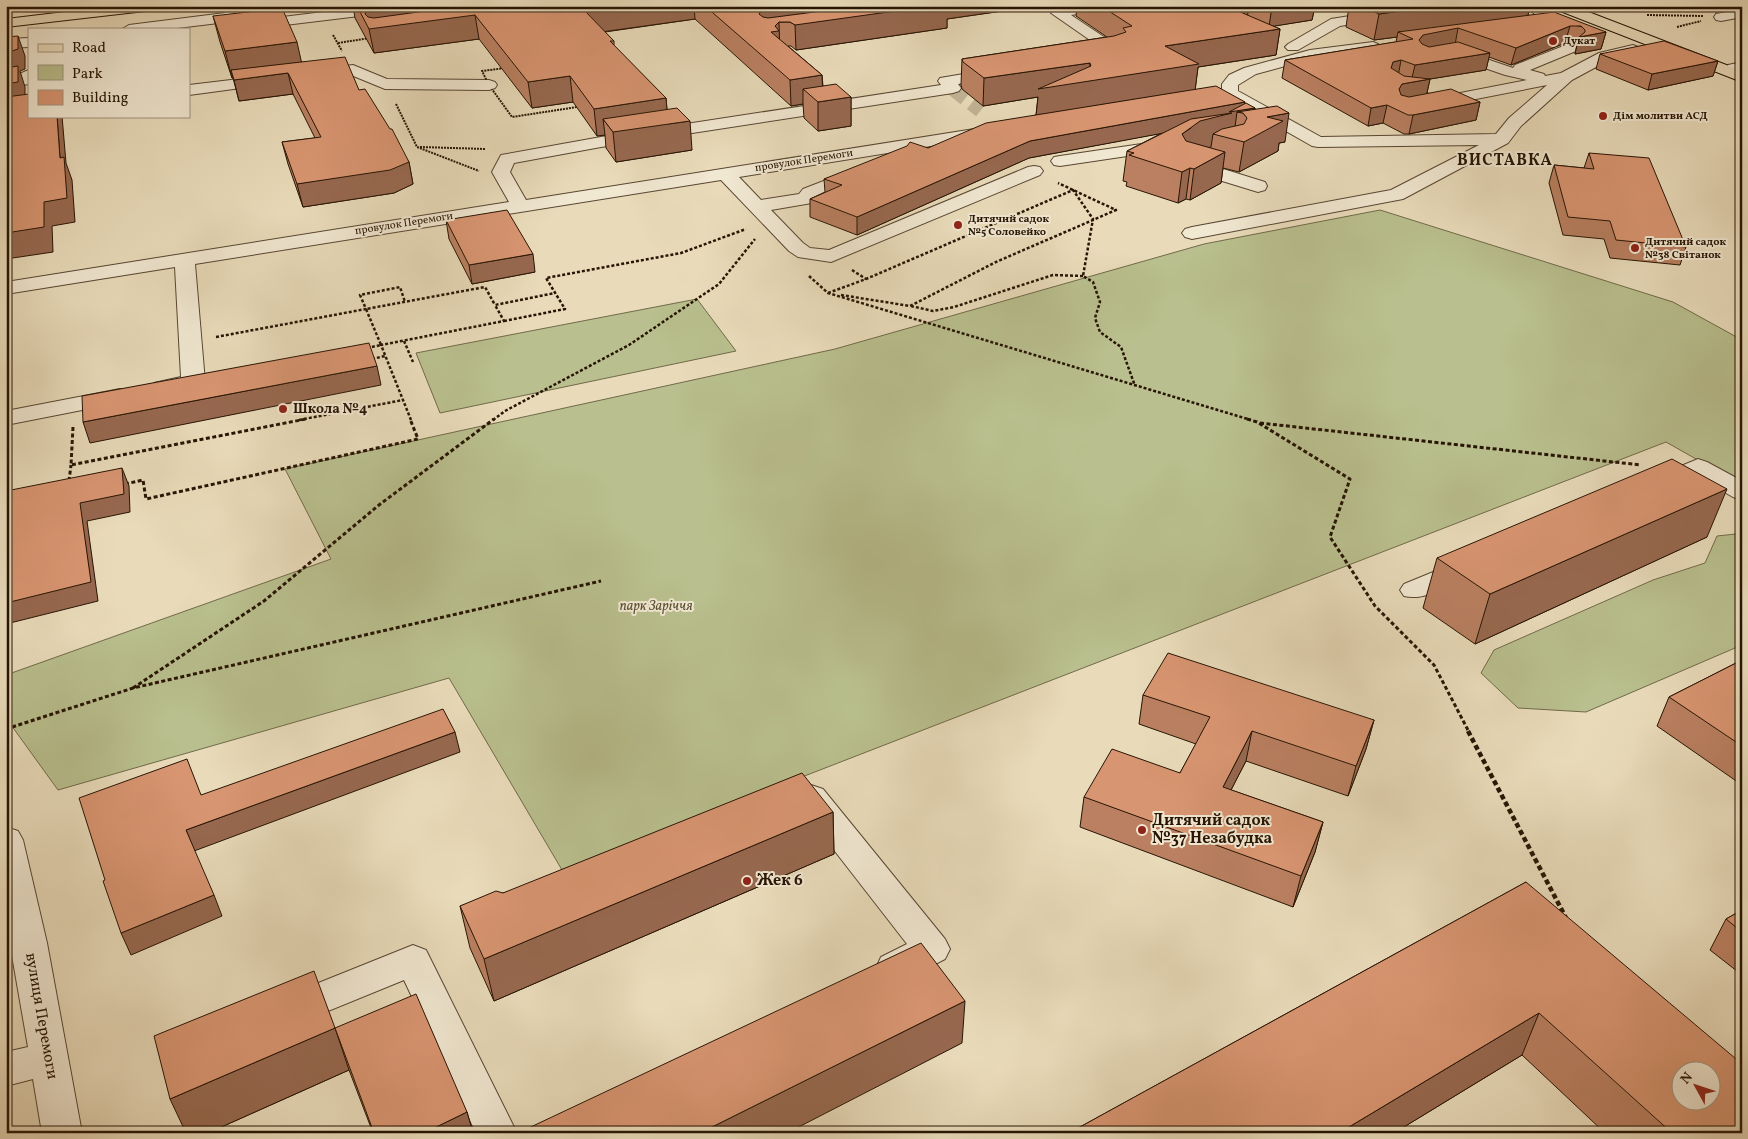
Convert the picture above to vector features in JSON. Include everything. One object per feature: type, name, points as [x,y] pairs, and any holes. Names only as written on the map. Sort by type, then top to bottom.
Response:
[{"type":"main road","points":[[6,23],[154,6]]},
{"type":"main road","points":[[1560,6],[1659,45],[1740,71]]},
{"type":"main road","points":[[1572,6],[1740,71]]},
{"type":"street","points":[[138,28],[233,17],[324,17],[409,6]]},
{"type":"street","points":[[1092,58],[1108,49],[1058,13],[1104,6]]},
{"type":"street","points":[[1293,47],[1336,22],[1456,6]]},
{"type":"street","points":[[1721,17],[1742,13]]},
{"type":"street","points":[[190,32],[233,17]]},
{"type":"street","points":[[1540,25],[1588,17]]},
{"type":"street","points":[[1276,39],[1310,55]]},
{"type":"street","points":[[6,44],[28,42]]},
{"type":"street","points":[[1230,93],[1230,84],[1235,78],[1250,71],[1310,55],[1386,45]]},
{"type":"street","points":[[1192,233],[1396,194],[1502,139],[1515,122],[1566,76],[1604,56],[1659,45]]},
{"type":"street","points":[[1415,106],[1539,77],[1544,68],[1573,58],[1596,46]]},
{"type":"street","points":[[1539,77],[1523,73],[1521,68],[1558,56],[1571,48]]},
{"type":"street","points":[[1436,55],[1455,52],[1496,67],[1539,77]]},
{"type":"street","points":[[190,90],[353,70],[385,84],[489,85]]},
{"type":"street","points":[[520,205],[501,172],[507,159],[601,142],[953,88],[946,81],[1014,70]]},
{"type":"street","points":[[1429,88],[1566,76]]},
{"type":"street","points":[[6,83],[27,84]]},
{"type":"street","points":[[829,92],[843,105]]},
{"type":"street","points":[[1172,102],[1230,93],[1318,142],[1502,139]]},
{"type":"street","name":"провулок Перемоги","points":[[6,288],[520,205],[726,174],[998,122]]},
{"type":"street","points":[[1260,131],[1289,126]]},
{"type":"street","points":[[1277,140],[1305,135]]},
{"type":"street","points":[[1060,161],[1174,144]]},
{"type":"street","points":[[1211,152],[1189,165],[1258,186]]},
{"type":"street","points":[[759,206],[805,199],[810,194],[904,155]]},
{"type":"street","points":[[726,174],[759,206],[796,247],[805,253],[831,256],[1034,171]]},
{"type":"street","points":[[6,418],[193,382],[185,259]]},
{"type":"street","points":[[1634,495],[1698,467],[1742,492]]},
{"type":"street","points":[[1414,590],[1487,558]]},
{"type":"street","points":[[783,807],[810,796],[932,949],[861,985]]},
{"type":"street","name":"вулиця Перемоги","points":[[6,840],[29,942],[62,1133]]},
{"type":"street","points":[[259,1024],[413,960],[497,1133]]},
{"type":"street","points":[[6,1069],[49,1058]]},
{"type":"path","points":[[1528,6],[1533,11],[1540,25]]},
{"type":"path","points":[[1646,15],[1721,17]]},
{"type":"path","points":[[324,17],[353,70]]},
{"type":"path","points":[[338,42],[378,37]]},
{"type":"path","points":[[612,54],[649,96],[574,107],[512,117],[489,85],[482,71],[612,54]]},
{"type":"path","points":[[385,84],[417,147],[487,174]]},
{"type":"path","points":[[574,107],[593,108]]},
{"type":"path","points":[[417,147],[492,150]]},
{"type":"path","points":[[910,306],[996,262],[1116,210],[1034,171]]},
{"type":"path","points":[[1073,190],[1093,220],[1083,276]]},
{"type":"path","points":[[828,293],[866,280],[1073,190]]},
{"type":"path","points":[[362,349],[565,309],[546,278],[681,253],[754,226]]},
{"type":"path","points":[[133,688],[264,601],[379,505],[506,411],[629,345],[719,284],[753,240],[759,237]]},
{"type":"path","points":[[807,274],[828,293],[1256,422],[1626,464]]},
{"type":"path","points":[[828,293],[933,311],[954,307],[1054,275],[1083,276],[1093,282],[1100,302],[1095,318],[1100,332],[1121,347],[1135,386]]},
{"type":"path","points":[[124,484],[144,480],[146,498],[418,439],[360,295],[400,287],[405,302]]},
{"type":"path","points":[[213,329],[214,337],[485,287],[504,321]]},
{"type":"path","points":[[495,305],[556,293]]},
{"type":"path","points":[[404,340],[413,362]]},
{"type":"path","points":[[366,360],[385,356]]},
{"type":"path","points":[[71,465],[403,400]]},
{"type":"path","points":[[1256,422],[1350,479],[1330,537],[1375,606],[1434,665],[1566,918]]},
{"type":"path","points":[[68,488],[73,426]]},
{"type":"path","points":[[6,729],[133,688],[601,580]]},
{"type":"green space","name":"парк Заріччя","points":[[1380,210],[1673,302],[1742,340],[1742,485],[1666,442],[562,870],[449,678],[58,790],[6,718],[6,675],[331,559],[285,469],[835,349],[1204,244]]},
{"type":"green space","points":[[697,299],[736,351],[440,413],[416,353]]},
{"type":"green space","points":[[1736,534],[1742,536],[1742,645],[1586,712],[1518,708],[1481,673],[1494,650],[1653,580],[1705,563],[1717,536]]},
{"type":"building","points":[[357,6],[380,6],[368,8],[365,14],[368,17],[374,18],[462,6],[614,6],[584,10],[614,41],[610,41],[666,98],[594,109],[570,76],[528,82],[475,15],[369,29]]},
{"type":"building","points":[[705,6],[776,6],[763,8],[759,14],[768,18],[861,6],[931,6],[795,25],[790,22],[779,22],[775,26],[779,31],[771,32],[822,75],[790,80]]},
{"type":"building","points":[[1101,6],[1245,6],[1231,8],[1280,29],[1165,46],[1199,64],[1038,89],[1091,66],[1090,63],[984,78],[963,62],[962,59],[1114,36],[1126,32],[1123,28],[1132,26]]},
{"type":"building","points":[[1362,6],[1436,6],[1379,14]]},
{"type":"building","points":[[282,8],[297,42],[225,51],[213,16]]},
{"type":"building","points":[[1554,12],[1606,32],[1579,37],[1585,30],[1581,26],[1570,26],[1516,48],[1458,28],[1423,35],[1419,40],[1422,44],[1429,47],[1458,42],[1490,53],[1415,65],[1401,60],[1393,62],[1391,68],[1404,76],[1430,79],[1402,84],[1399,89],[1401,95],[1409,97],[1451,89],[1480,102],[1413,115],[1408,115],[1387,105],[1371,108],[1285,60],[1413,39],[1398,32]]},
{"type":"building","points":[[18,36],[18,49],[6,53],[6,37]]},
{"type":"building","points":[[1664,41],[1718,61],[1652,74],[1600,54]]},
{"type":"building","points":[[345,57],[359,90],[365,89],[390,129],[392,129],[409,162],[390,170],[297,184],[282,142],[321,137],[288,73],[234,80],[231,70]]},
{"type":"building","points":[[18,66],[18,82],[6,84],[6,68]]},
{"type":"building","points":[[836,84],[851,97],[818,102],[803,89]]},
{"type":"building","points":[[1216,86],[1245,102],[1030,141],[857,217],[810,199],[842,185],[824,179],[907,146],[910,142],[928,148],[986,123]]},
{"type":"building","points":[[28,94],[28,118],[57,118],[60,158],[64,157],[67,198],[44,202],[44,227],[6,233],[6,97]]},
{"type":"building","points":[[1246,103],[1255,108],[1229,112]]},
{"type":"building","points":[[1277,106],[1289,113],[1267,117],[1283,121],[1244,142],[1213,134],[1222,129],[1244,124],[1247,118],[1243,113],[1237,112]]},
{"type":"building","points":[[677,108],[690,121],[613,132],[603,119]]},
{"type":"building","points":[[1232,113],[1200,121],[1182,134],[1186,141],[1225,152],[1194,169],[1190,168],[1182,172],[1129,155],[1134,153],[1127,151],[1191,119]]},
{"type":"building","points":[[1589,153],[1649,158],[1686,247],[1616,240],[1610,221],[1568,217],[1554,165],[1594,169]]},
{"type":"building","points":[[507,210],[533,254],[469,265],[446,220]]},
{"type":"building","points":[[369,343],[377,366],[83,422],[82,396]]},
{"type":"building","points":[[1672,459],[1727,489],[1490,594],[1437,558]]},
{"type":"building","points":[[122,468],[124,494],[80,503],[91,582],[6,603],[6,491]]},
{"type":"building","points":[[1168,653],[1374,720],[1356,766],[1252,731],[1223,787],[1323,822],[1301,876],[1084,797],[1112,749],[1180,773],[1210,717],[1143,695]]},
{"type":"building","points":[[1742,660],[1742,746],[1669,697]]},
{"type":"building","points":[[443,709],[455,732],[186,830],[214,895],[121,933],[103,881],[105,880],[79,798],[187,759],[201,795]]},
{"type":"building","points":[[802,773],[833,812],[484,959],[460,906],[496,891],[503,893]]},
{"type":"building","points":[[1526,882],[1742,1064],[1742,1133],[1672,1133],[1539,1013],[1339,1133],[1069,1133]]},
{"type":"building","points":[[1742,910],[1742,932],[1726,919]]},
{"type":"building","points":[[921,943],[965,1001],[700,1133],[518,1133]]},
{"type":"building","points":[[314,971],[335,1028],[170,1099],[154,1036]]},
{"type":"building","points":[[416,994],[467,1112],[424,1133],[374,1133],[335,1028]]},
{"type":"tunnel","points":[[953,88],[981,110]]},
{"type":"place","name":"Дукат","points":[[1553,41]]},
{"type":"place","name":"Дім молитви АСД","points":[[1603,116]]},
{"type":"place","name":"Дитячий садок №5 Соловейко","points":[[958,225]]},
{"type":"place","name":"Дитячий садок №38 Світанок","points":[[1635,248]]},
{"type":"place","name":"Школа №4","points":[[283,409]]},
{"type":"place","name":"Дитячий садок №37 Незабудка","points":[[1142,830]]},
{"type":"place","name":"Жек 6","points":[[747,881]]},
{"type":"district","name":"ВИСТАВКА","points":[[1505,161]]}]
